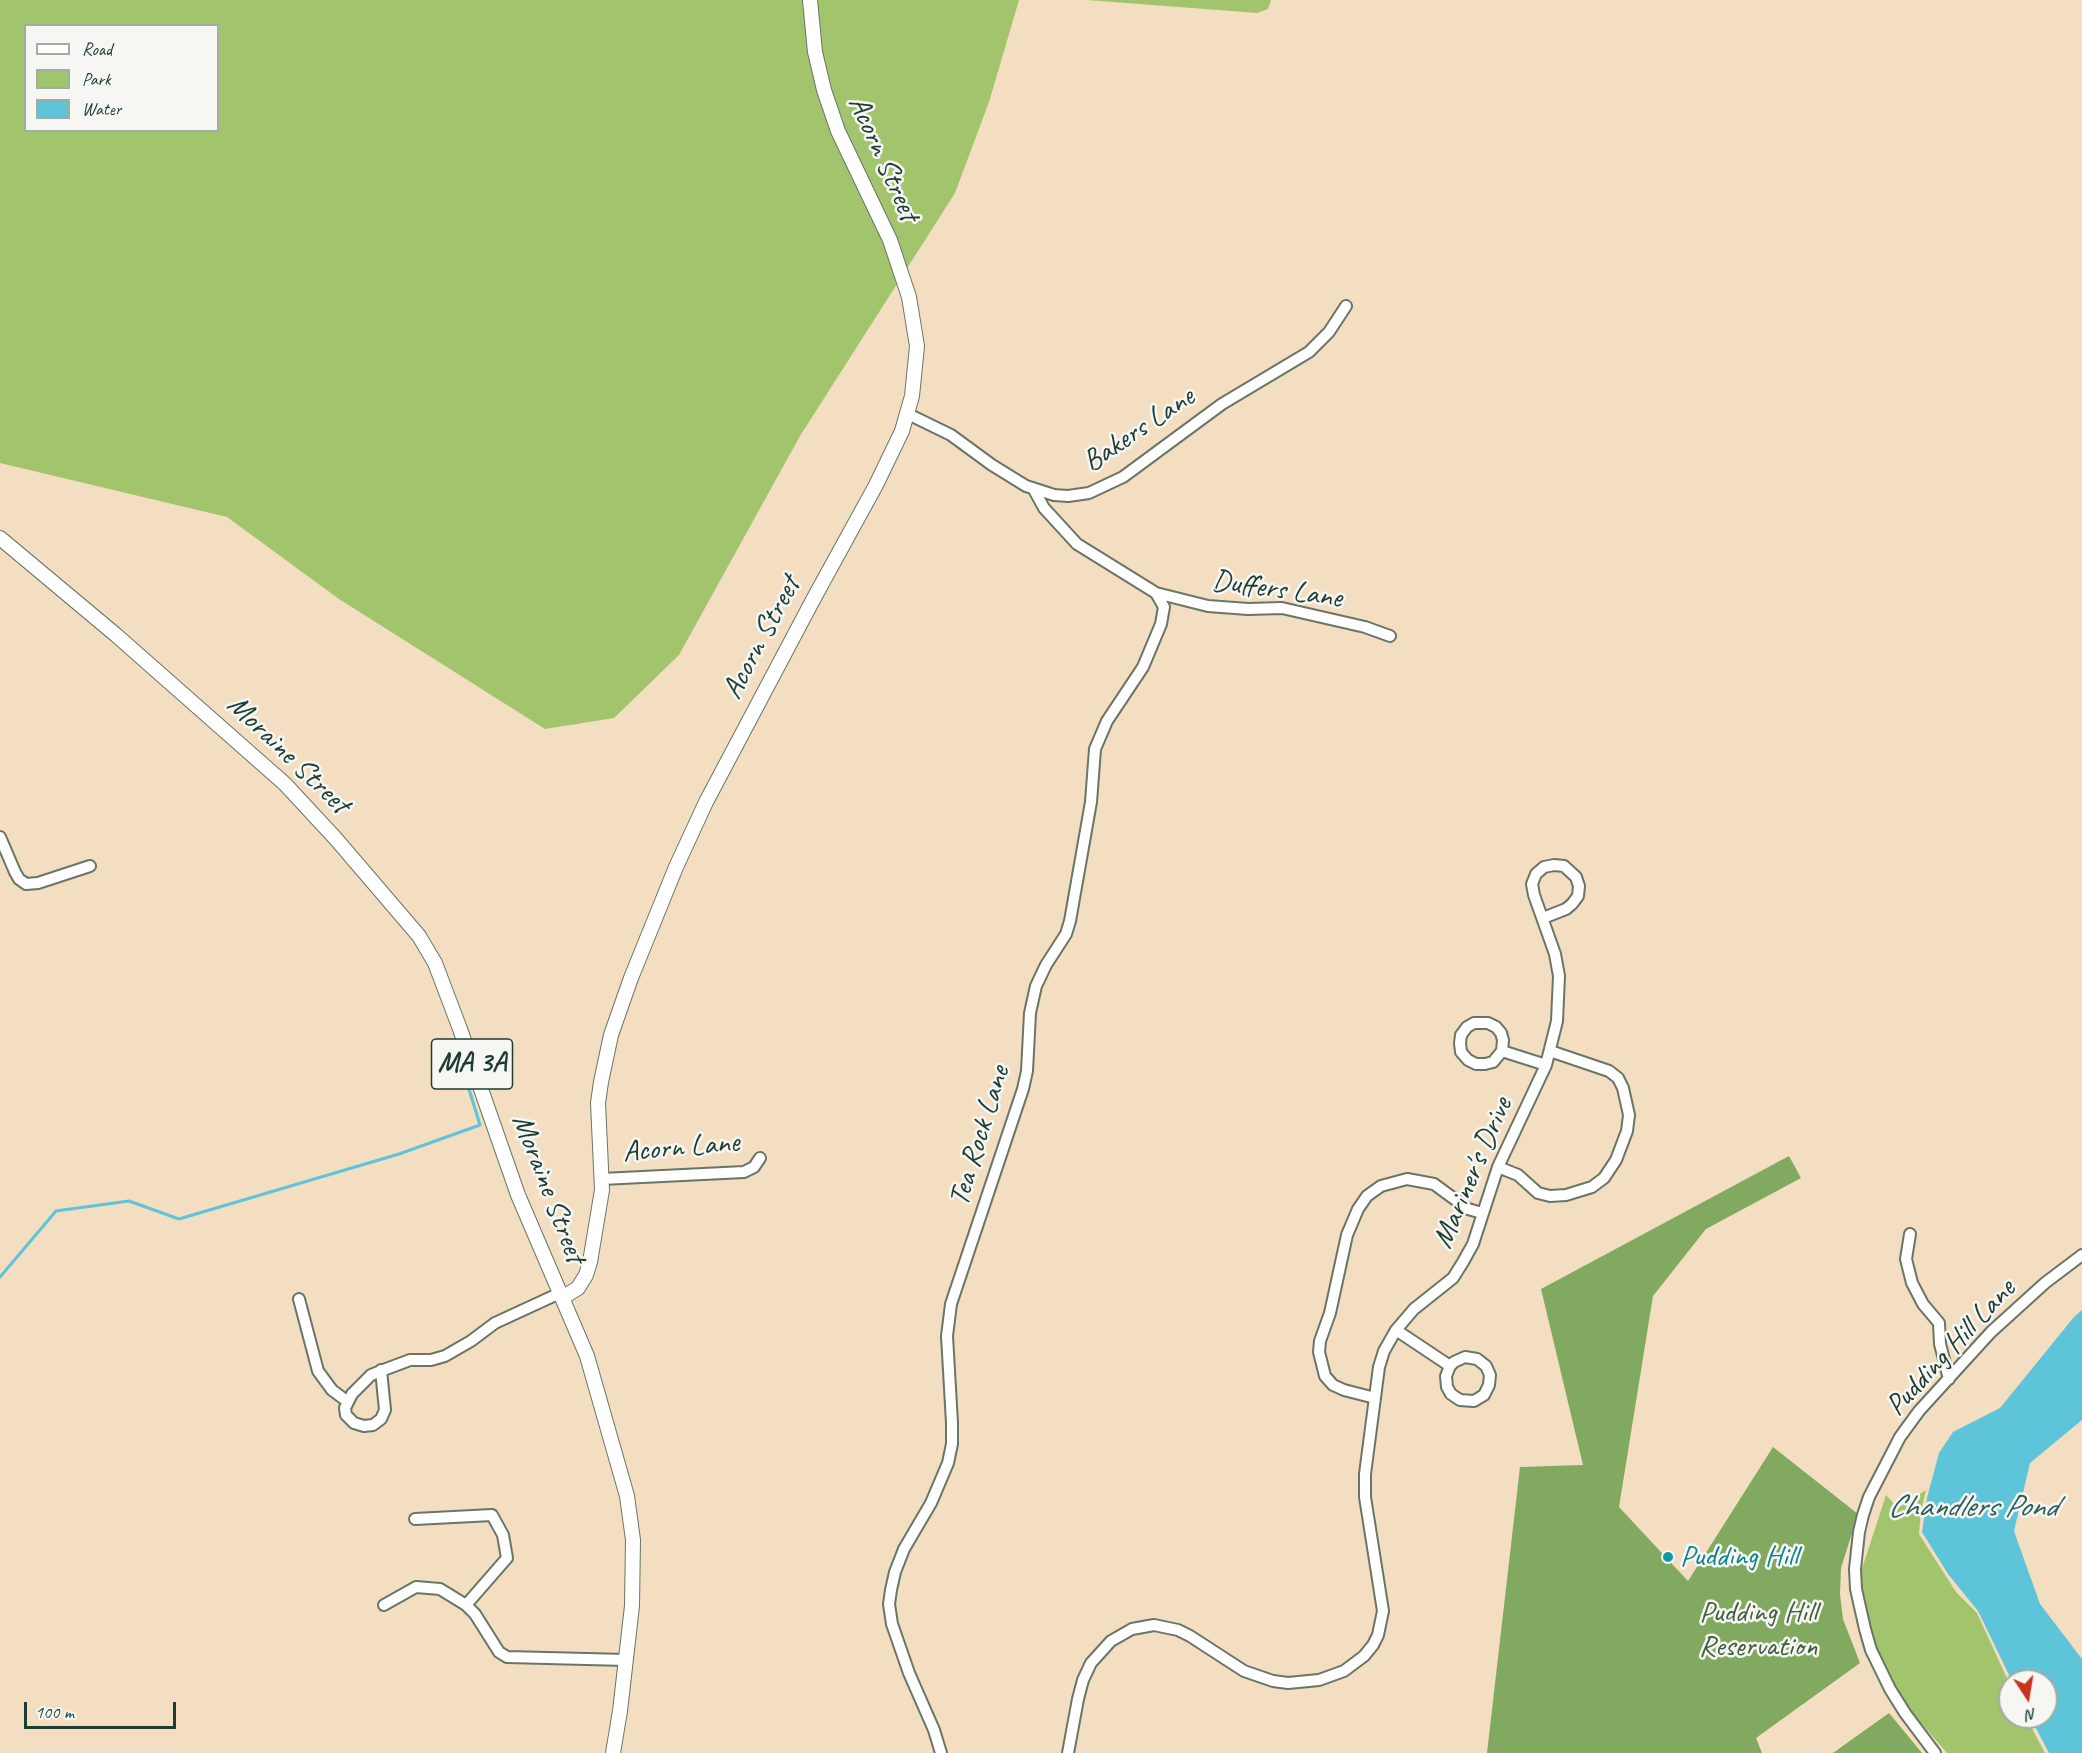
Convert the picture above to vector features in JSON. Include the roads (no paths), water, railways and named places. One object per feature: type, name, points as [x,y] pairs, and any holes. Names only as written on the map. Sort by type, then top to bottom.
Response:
[{"type":"main road","name":"Acorn Street","points":[[561,1296],[578,1288],[586,1275],[600,1207],[602,1179],[598,1103],[601,1082],[611,1035],[631,978],[676,867],[706,802],[876,485],[908,414],[916,361],[915,331],[909,297],[890,240],[838,131],[824,90],[815,52],[810,0]]},
{"type":"main road","name":"Moraine Street","points":[[0,538],[285,784],[336,838],[419,936],[443,981],[518,1195],[587,1356],[627,1496],[633,1540],[633,1565],[626,1660],[613,1753]]},
{"type":"street","name":"Bakers Lane","points":[[908,414],[951,435],[1009,476],[1033,488],[1054,495],[1089,493],[1112,484],[1222,404],[1309,352],[1329,332],[1346,306]]},
{"type":"street","points":[[1033,488],[1044,508],[1077,544],[1156,593]]},
{"type":"street","name":"Duffers Lane","points":[[1156,593],[1208,606],[1248,609],[1281,608],[1365,627],[1390,636]]},
{"type":"street","name":"Tea Rock Lane","points":[[941,1753],[892,1624],[891,1590],[904,1549],[940,1484],[948,1463],[952,1433],[947,1336],[951,1304],[1023,1089],[1027,1071],[1030,1013],[1036,986],[1046,965],[1066,934],[1070,921],[1091,802],[1095,749],[1107,721],[1143,667],[1161,624],[1164,607],[1156,593]]},
{"type":"street","points":[[0,837],[15,872],[26,884],[38,883],[90,866]]},
{"type":"street","name":"Mariner's Drive","points":[[1068,1753],[1083,1680],[1091,1663],[1100,1652],[1122,1633],[1143,1626],[1166,1626],[1190,1636],[1230,1663],[1258,1677],[1273,1681],[1305,1683],[1344,1671],[1364,1656],[1378,1635],[1382,1623],[1382,1601],[1365,1497],[1365,1469],[1379,1367],[1384,1351],[1396,1330],[1414,1309],[1453,1278],[1473,1244],[1498,1167],[1546,1065],[1557,1021],[1560,997],[1559,976],[1555,954],[1543,918],[1532,884],[1536,874],[1544,867],[1564,866],[1576,877],[1579,886],[1578,896],[1566,909],[1543,918]]},
{"type":"street","points":[[1474,1023],[1488,1023],[1501,1033],[1502,1051],[1493,1062],[1476,1064],[1468,1060],[1461,1052],[1461,1035],[1467,1027],[1474,1023]]},
{"type":"street","points":[[1502,1051],[1546,1065]]},
{"type":"street","points":[[1498,1167],[1518,1175],[1538,1192],[1550,1196],[1566,1195],[1592,1187],[1604,1178],[1616,1160],[1627,1131],[1629,1114],[1623,1088],[1618,1078],[1609,1071],[1550,1051]]},
{"type":"street","name":"Acorn Lane","points":[[602,1179],[744,1172],[754,1167],[760,1158]]},
{"type":"street","points":[[1375,1398],[1334,1385],[1325,1377],[1319,1352],[1347,1235],[1358,1209],[1367,1197],[1381,1186],[1407,1179],[1434,1184],[1468,1209],[1482,1213]]},
{"type":"street","points":[[1910,1234],[1906,1259],[1912,1283],[1923,1304],[1939,1323],[1940,1344],[1949,1380]]},
{"type":"street","name":"Pudding Hill Lane","points":[[1935,1753],[1901,1707],[1880,1670],[1862,1619],[1855,1569],[1858,1532],[1869,1497],[1908,1425],[1991,1332],[2045,1282],[2082,1254]]},
{"type":"street","points":[[381,1371],[385,1410],[381,1419],[374,1425],[354,1424],[346,1415],[345,1408],[360,1384],[371,1375],[381,1371],[410,1360],[430,1360],[445,1356],[471,1341],[495,1323],[561,1296]]},
{"type":"street","points":[[299,1299],[318,1371],[332,1390],[348,1402]]},
{"type":"street","points":[[1396,1330],[1449,1366]]},
{"type":"street","points":[[1466,1357],[1477,1359],[1486,1366],[1490,1375],[1489,1385],[1484,1395],[1474,1401],[1460,1400],[1451,1394],[1447,1387],[1446,1376],[1449,1366],[1466,1357]]},
{"type":"street","points":[[415,1520],[492,1515],[504,1535],[507,1558],[466,1605]]},
{"type":"street","points":[[384,1605],[416,1587],[440,1589],[466,1605],[475,1614],[499,1652],[507,1658],[626,1660]]},
{"type":"water","name":"Chandlers Pond","points":[[2082,1310],[2082,1420],[2030,1463],[2014,1531],[2040,1604],[2082,1659],[2082,1753],[2049,1753],[2036,1729],[2058,1729],[2058,1669],[2006,1669],[1978,1611],[1948,1574],[1922,1532],[1927,1498],[1939,1453],[1953,1432],[2000,1408]]},
{"type":"waterway","points":[[486,1077],[512,1054]]},
{"type":"waterway","points":[[0,1277],[56,1211],[129,1201],[179,1219],[399,1154],[480,1125],[468,1086]]},
{"type":"place","name":"Pudding Hill","points":[[1668,1557]]},
{"type":"park label","name":"Pudding Hill Reservation","points":[[1758,1630]]}]
